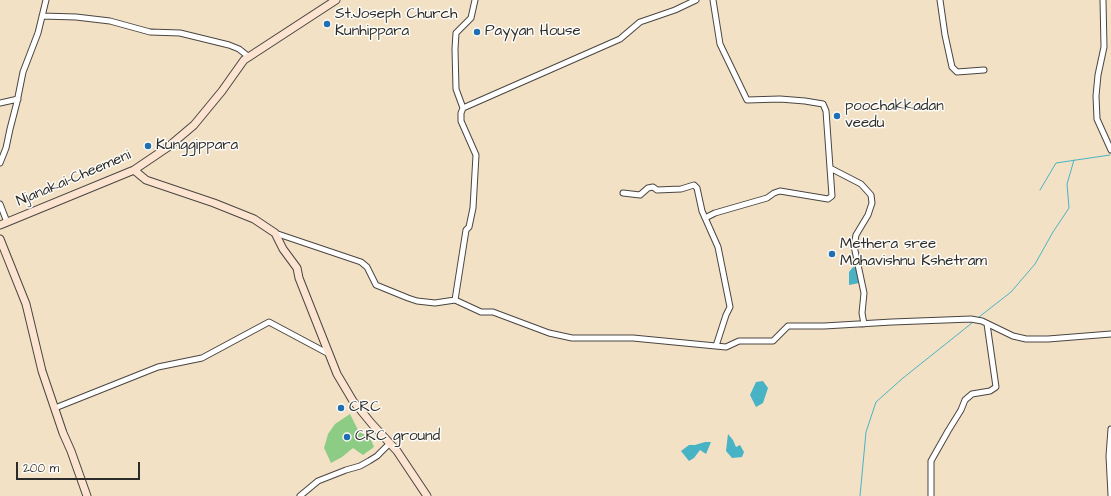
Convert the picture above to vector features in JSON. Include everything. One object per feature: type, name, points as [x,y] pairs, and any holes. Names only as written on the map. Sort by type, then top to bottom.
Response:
[{"type":"main road","name":"Njanakai-Cheemeni","points":[[3,223],[134,170],[168,147],[194,125],[222,91],[239,66],[249,57],[336,0]]},
{"type":"main road","points":[[134,170],[146,180],[194,196],[254,219],[275,233],[283,249],[297,268],[299,278],[337,374],[353,401],[397,451],[427,496]]},
{"type":"main road","points":[[0,239],[26,304],[42,371],[87,496]]},
{"type":"street","points":[[0,164],[6,148],[23,72],[38,33],[46,0]]},
{"type":"street","points":[[455,300],[466,230],[469,227],[473,208],[476,155],[461,121],[461,113],[463,108],[456,89],[456,33],[471,18],[475,0]]},
{"type":"street","points":[[463,108],[620,39],[646,20],[675,10],[696,0]]},
{"type":"street","points":[[705,218],[715,213],[767,198],[780,191],[828,198],[832,196],[826,111],[823,104],[780,99],[747,100],[720,44],[713,0]]},
{"type":"street","points":[[940,0],[945,35],[952,67],[957,72],[984,70]]},
{"type":"street","points":[[1103,0],[1104,47],[1098,75],[1096,96],[1097,119],[1111,150]]},
{"type":"street","points":[[42,16],[76,17],[110,21],[150,32],[180,33],[229,45],[239,49],[249,57]]},
{"type":"street","points":[[0,103],[18,99]]},
{"type":"street","points":[[830,168],[861,184],[871,195],[872,204],[868,215],[856,236],[854,246],[864,293],[862,313],[864,324]]},
{"type":"street","points":[[623,193],[640,194],[648,188],[653,187],[658,190],[665,190],[694,185],[697,188],[702,211],[718,247],[727,299],[730,307],[716,346]]},
{"type":"street","points":[[0,204],[3,223]]},
{"type":"street","points":[[275,233],[361,262],[367,266],[376,284],[408,298],[435,303],[455,300],[481,312],[493,312],[549,333],[572,338],[633,338],[726,347],[739,341],[773,341],[788,326],[824,326],[971,319],[982,321],[1013,336],[1026,339],[1048,340],[1111,334]]},
{"type":"street","points":[[55,408],[158,367],[202,358],[269,322],[329,354]]},
{"type":"street","points":[[931,496],[931,461],[961,410],[965,400],[972,394],[990,391],[996,387],[987,324]]},
{"type":"street","points":[[1111,429],[1109,456],[1111,495]]},
{"type":"street","points":[[300,496],[318,481],[360,466],[369,461],[377,456],[390,443]]},
{"type":"green space","name":"CRC ground","points":[[350,414],[358,430],[371,440],[374,447],[363,455],[353,448],[342,457],[331,463],[324,448],[328,434],[335,424]]},
{"type":"water","points":[[853,267],[856,268],[859,283],[849,285],[849,272]]},
{"type":"water","points":[[763,381],[768,388],[763,403],[756,407],[750,395],[756,382]]},
{"type":"water","points":[[728,434],[736,447],[740,445],[744,452],[742,457],[732,458],[726,451]]},
{"type":"water","points":[[711,442],[706,454],[700,450],[694,458],[689,461],[681,451],[689,445]]},
{"type":"waterway","points":[[1040,190],[1056,163],[1110,155]]},
{"type":"waterway","points":[[979,317],[1011,292],[1035,264],[1053,232],[1069,208],[1067,184],[1074,160]]},
{"type":"waterway","points":[[860,496],[866,432],[876,402],[903,378],[972,323]]},
{"type":"place","name":"St.Joseph Church Kunhippara","points":[[327,24]]},
{"type":"place","name":"Payyan House","points":[[477,32]]},
{"type":"place","name":"poochakkadan veedu","points":[[837,116]]},
{"type":"place","name":"Kunggippara","points":[[148,146]]},
{"type":"place","name":"Methera sree Mahavishnu Kshetram","points":[[832,254]]},
{"type":"place","name":"CRC","points":[[341,408]]},
{"type":"place","name":"CRC ground","points":[[347,437]]}]
